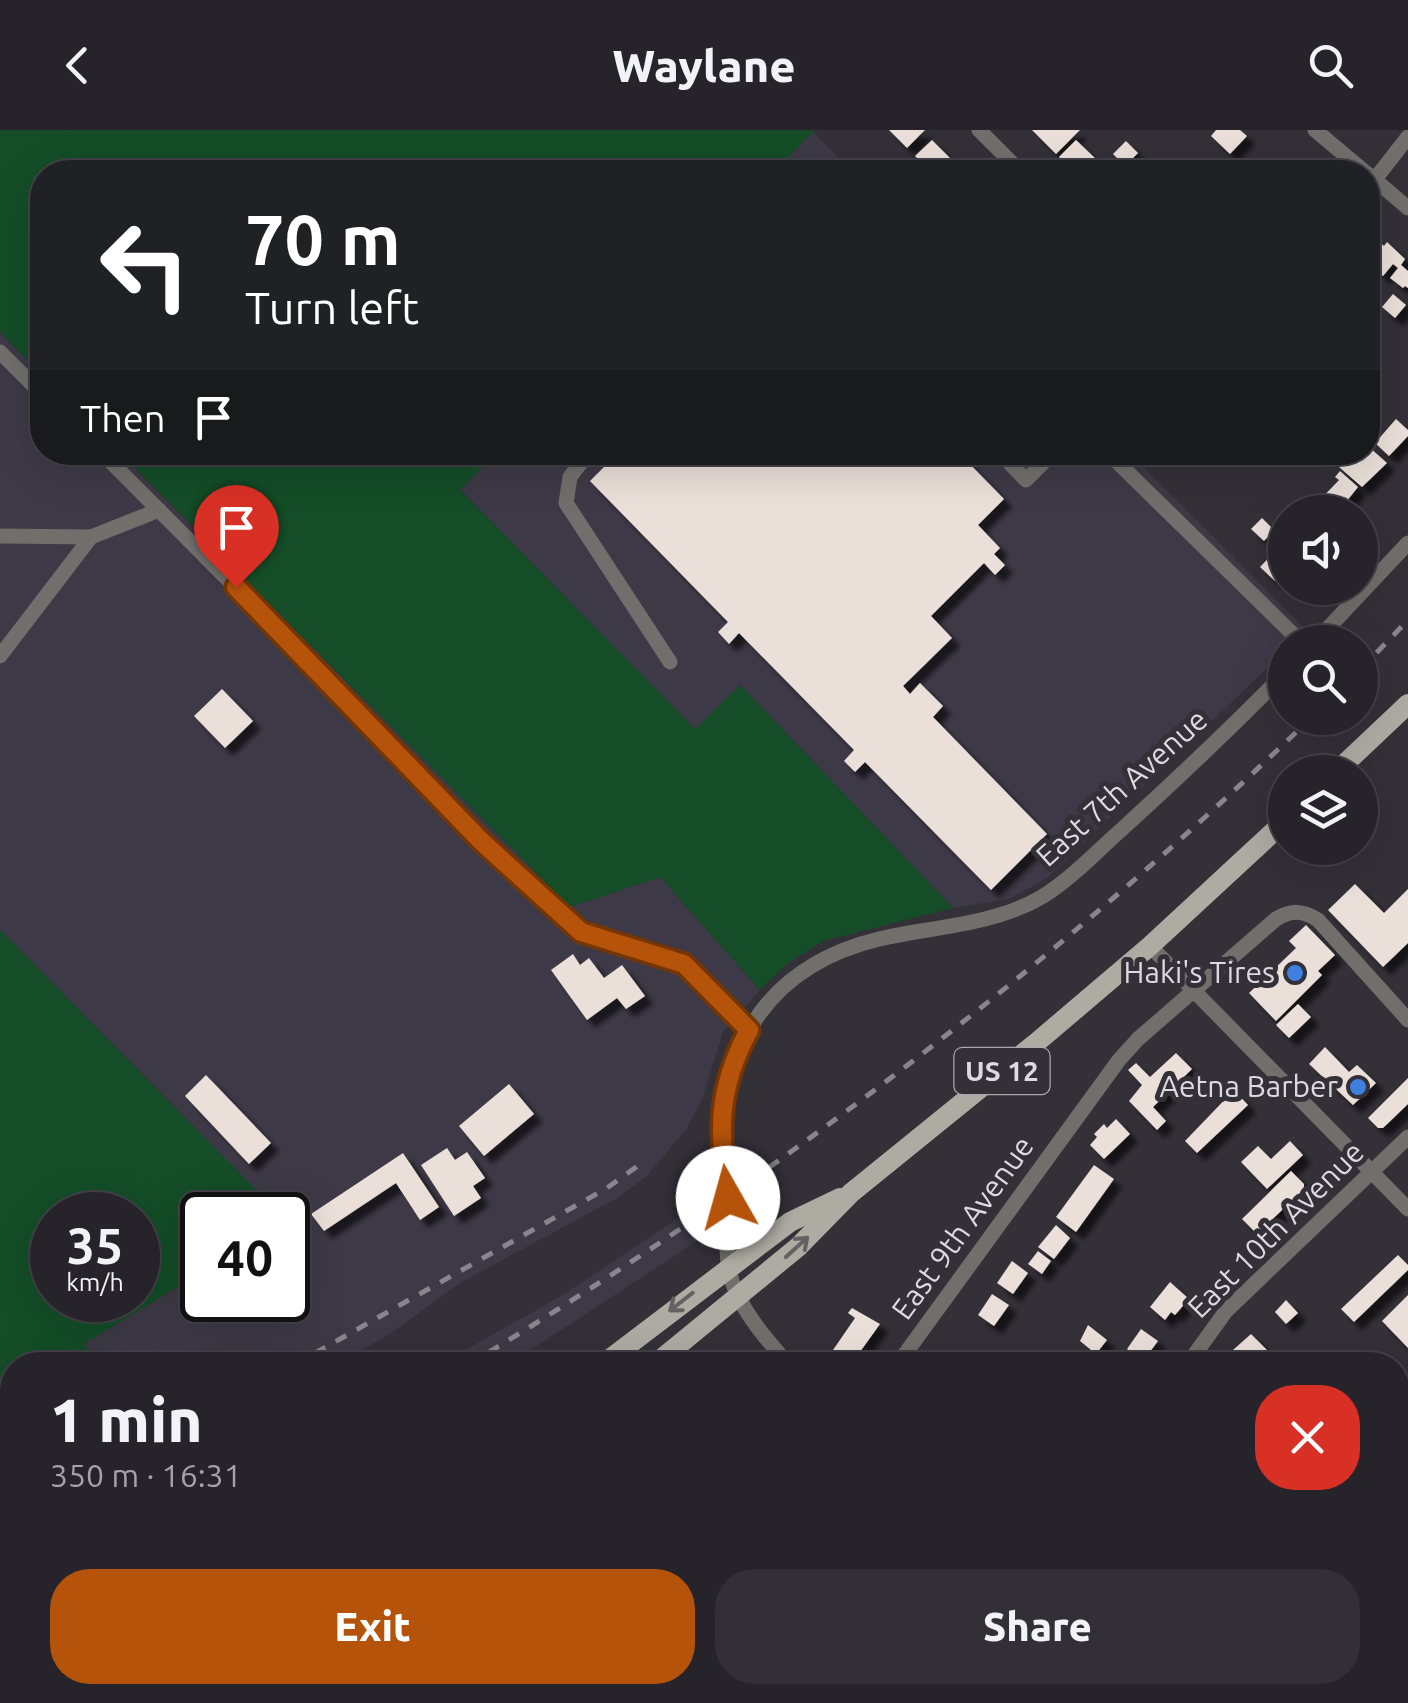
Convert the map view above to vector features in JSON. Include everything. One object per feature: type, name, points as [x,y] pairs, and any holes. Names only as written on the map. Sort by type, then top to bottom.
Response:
[{"type":"main road","points":[[1354,755],[1408,704]]},
{"type":"main road","name":"US 12","points":[[670,1352],[798,1247],[851,1193],[1150,946],[1268,837]]},
{"type":"main road","name":"US 12","points":[[619,1352],[790,1222],[851,1193]]},
{"type":"street","points":[[979,130],[1008,160]]},
{"type":"street","points":[[1315,130],[1348,160]]},
{"type":"street","points":[[1380,167],[1408,137]]},
{"type":"street","points":[[1380,187],[1408,208]]},
{"type":"street","points":[[0,352],[30,382]]},
{"type":"street","points":[[114,465],[532,889],[581,932],[684,964],[749,1030]]},
{"type":"street","points":[[579,465],[570,477],[566,503],[670,662]]},
{"type":"street","points":[[1012,465],[1026,480],[1041,465]]},
{"type":"street","points":[[1121,465],[1284,625]]},
{"type":"street","points":[[0,536],[91,537],[159,510]]},
{"type":"street","points":[[0,656],[91,537]]},
{"type":"street","points":[[1331,625],[1408,543]]},
{"type":"street","name":"East 7th Avenue","points":[[779,1352],[738,1296],[728,1266],[729,1210],[721,1112],[732,1065],[749,1030],[786,986],[834,954],[884,938],[1004,912],[1053,889],[1268,689]]},
{"type":"street","name":"East 9th Avenue","points":[[906,1352],[1138,1039],[1276,919],[1296,912],[1318,920],[1408,1020]]},
{"type":"street","points":[[1150,946],[1408,1209]]},
{"type":"street","name":"East 10th Avenue","points":[[1198,1352],[1226,1312],[1408,1137]]},
{"type":"shaded area","points":[[813,132],[841,160],[785,160]]},
{"type":"shaded area","points":[[0,332],[30,363],[30,465],[132,465],[570,907],[660,877],[760,990],[723,1032],[702,1100],[686,1129],[647,1176],[617,1198],[460,1283],[359,1352],[88,1352],[83,1344],[119,1322],[160,1322],[160,1297],[180,1285],[180,1322],[310,1322],[310,1192],[258,1192],[0,930]]},
{"type":"shaded area","points":[[484,465],[1142,465],[1268,592],[1268,605],[1281,605],[1301,625],[1268,625],[1268,668],[1047,878],[1009,899],[953,908],[740,685],[695,730],[460,489]]},
{"type":"shaded area","points":[[710,1197],[717,1228],[527,1352],[461,1352],[563,1295]]},
{"type":"green space","points":[[0,130],[813,132],[785,160],[30,160],[30,363],[0,332]]},
{"type":"green space","points":[[132,465],[484,465],[460,490],[695,729],[740,685],[953,908],[823,941],[788,963],[760,990],[660,877],[570,907]]},
{"type":"green space","points":[[0,930],[258,1192],[180,1192],[180,1285],[160,1298],[160,1192],[30,1192],[30,1322],[120,1322],[84,1344],[89,1352],[0,1352]]},
{"type":"building","points":[[889,130],[925,130],[907,148]]},
{"type":"building","points":[[1032,130],[1080,130],[1056,154]]},
{"type":"building","points":[[1216,130],[1240,130],[1247,136],[1230,154],[1211,136]]},
{"type":"building","points":[[932,140],[952,160],[919,160],[915,156]]},
{"type":"building","points":[[1076,140],[1096,159],[1062,160],[1059,157]]},
{"type":"building","points":[[1126,141],[1138,153],[1131,160],[1119,160],[1113,154]]},
{"type":"building","points":[[1380,242],[1384,246],[1387,242],[1405,259],[1401,265],[1408,271],[1408,288],[1390,278],[1398,268],[1393,264],[1383,276]]},
{"type":"building","points":[[1393,294],[1406,305],[1395,318],[1382,307]]},
{"type":"building","points":[[1396,419],[1408,430],[1408,436],[1389,456],[1380,448],[1380,437]]},
{"type":"building","points":[[1380,457],[1387,463],[1362,487],[1339,467],[1380,465]]},
{"type":"building","points":[[606,465],[971,465],[1004,499],[978,525],[1000,548],[994,554],[1005,565],[995,575],[984,563],[931,616],[952,638],[903,686],[910,694],[920,683],[943,706],[933,717],[1047,834],[991,890],[865,762],[855,772],[844,761],[854,750],[739,633],[729,644],[718,632],[728,622],[590,481]]},
{"type":"building","points":[[1340,471],[1358,487],[1352,495],[1325,495],[1339,480],[1335,477]]},
{"type":"building","points":[[1262,518],[1268,524],[1268,537],[1264,541],[1251,529]]},
{"type":"building","points":[[1268,559],[1268,574],[1260,567]]},
{"type":"building","points":[[222,689],[253,721],[225,748],[194,716]]},
{"type":"building","points":[[1355,884],[1384,913],[1408,889],[1408,943],[1383,967],[1328,910]]},
{"type":"building","name":"Haki's Tires","points":[[1306,925],[1335,955],[1318,971],[1322,975],[1276,1021],[1249,993],[1296,948],[1289,941]]},
{"type":"building","points":[[573,954],[580,965],[589,958],[604,978],[622,965],[645,996],[626,1009],[617,998],[587,1020],[551,970]]},
{"type":"building","points":[[1298,1004],[1311,1017],[1289,1038],[1276,1025]]},
{"type":"building","points":[[1325,1047],[1349,1072],[1357,1065],[1376,1083],[1353,1105],[1309,1064]]},
{"type":"building","points":[[1176,1053],[1192,1069],[1153,1107],[1166,1121],[1157,1130],[1129,1101],[1142,1085],[1128,1070],[1136,1063],[1150,1077]]},
{"type":"building","points":[[206,1075],[271,1143],[249,1164],[185,1096]]},
{"type":"building","points":[[1408,1078],[1408,1104],[1383,1128],[1378,1128],[1368,1118]]},
{"type":"building","points":[[509,1084],[534,1114],[484,1156],[459,1126]]},
{"type":"building","points":[[1234,1090],[1248,1105],[1197,1153],[1185,1141]]},
{"type":"building","points":[[1116,1119],[1130,1134],[1104,1159],[1090,1145],[1104,1124],[1107,1128]]},
{"type":"building","points":[[1290,1141],[1303,1155],[1267,1189],[1241,1162],[1258,1146],[1271,1159]]},
{"type":"building","points":[[447,1148],[455,1160],[467,1152],[485,1178],[473,1186],[481,1198],[454,1216],[421,1165]]},
{"type":"building","points":[[403,1153],[439,1207],[420,1220],[396,1183],[324,1231],[311,1214]]},
{"type":"building","points":[[1094,1165],[1114,1179],[1076,1232],[1056,1217]]},
{"type":"building","points":[[1291,1171],[1304,1189],[1257,1234],[1242,1219]]},
{"type":"building","points":[[1056,1225],[1070,1238],[1054,1259],[1038,1247]]},
{"type":"building","points":[[1038,1251],[1051,1261],[1042,1274],[1028,1264]]},
{"type":"building","points":[[1398,1255],[1408,1270],[1354,1322],[1341,1309]]},
{"type":"building","points":[[1012,1261],[1028,1273],[1013,1294],[997,1283]]},
{"type":"building","points":[[1170,1282],[1189,1299],[1165,1320],[1150,1307]]},
{"type":"building","points":[[992,1294],[1009,1305],[994,1326],[978,1315]]},
{"type":"building","points":[[1408,1295],[1408,1348],[1382,1321]]},
{"type":"building","points":[[1286,1300],[1298,1313],[1286,1324],[1275,1312]]},
{"type":"building","points":[[852,1308],[880,1324],[860,1352],[836,1352],[833,1350],[855,1318],[848,1313]]},
{"type":"building","points":[[1088,1325],[1107,1340],[1098,1352],[1080,1341]]},
{"type":"building","points":[[1141,1329],[1158,1341],[1150,1352],[1127,1349]]},
{"type":"building","points":[[1251,1334],[1269,1352],[1235,1352]]},
{"type":"railway","points":[[1378,651],[1408,620]]},
{"type":"railway","points":[[489,1352],[692,1221],[908,1065],[1114,897],[1293,735]]},
{"type":"railway","points":[[317,1352],[607,1188],[646,1160]]},
{"type":"place","name":"Haki's Tires","points":[[1295,973]]},
{"type":"place","name":"Aetna Barber","points":[[1358,1087]]},
{"type":"route","points":[[236,587],[481,841],[581,932],[684,964],[749,1030],[732,1065],[721,1112],[728,1198]]}]
